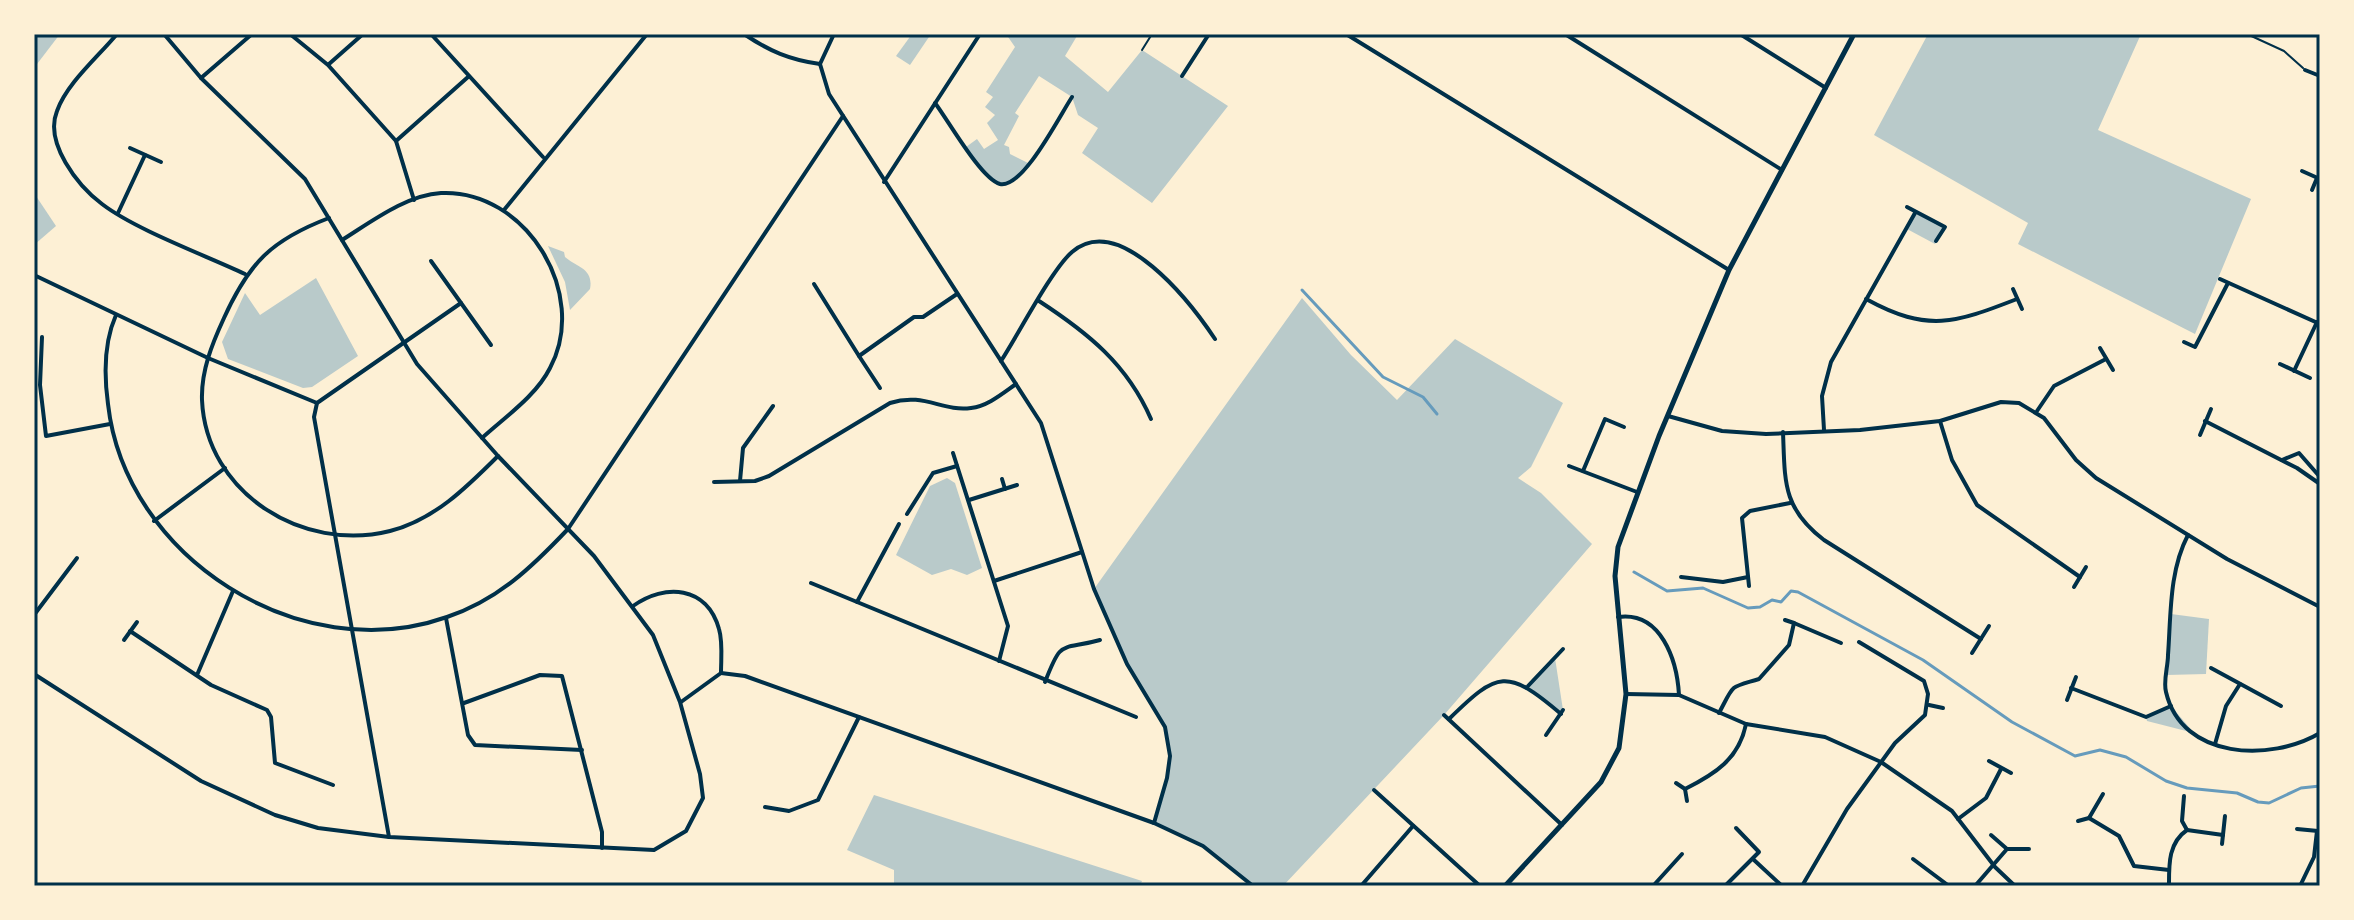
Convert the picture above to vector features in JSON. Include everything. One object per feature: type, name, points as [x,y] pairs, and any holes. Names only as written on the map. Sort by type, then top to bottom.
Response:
[{"type":"street","points":[[117,34],[57,110],[54,135],[78,179],[98,201],[245,274]]},
{"type":"street","points":[[34,674],[168,762],[234,797],[318,828],[389,837],[654,850],[678,838],[694,822],[703,798],[680,702],[658,646],[633,606],[403,345],[329,218],[292,164],[201,78],[164,34]]},
{"type":"street","points":[[201,78],[252,34]]},
{"type":"street","points":[[290,34],[328,65],[396,141],[414,200]]},
{"type":"street","points":[[328,65],[363,34]]},
{"type":"street","points":[[431,34],[543,157]]},
{"type":"street","points":[[504,210],[543,157],[647,34]]},
{"type":"street","points":[[744,34],[767,50],[794,61],[820,64]]},
{"type":"street","points":[[834,34],[820,64],[829,94],[1041,423],[1082,552],[1119,647],[1165,727],[1170,756],[1154,823]]},
{"type":"street","points":[[884,182],[980,34]]},
{"type":"street","points":[[1182,76],[1209,34]]},
{"type":"street","points":[[1346,34],[1729,270]]},
{"type":"street","points":[[1565,34],[1782,170]]},
{"type":"street","points":[[1740,34],[1827,88]]},
{"type":"street","points":[[1505,886],[1562,825],[1610,766],[1625,721],[1626,694],[1618,617],[1618,547],[1637,492],[1729,270],[1854,34]]},
{"type":"street","points":[[2305,70],[2320,76]]},
{"type":"street","points":[[396,141],[468,77]]},
{"type":"street","points":[[935,103],[984,172],[1001,184],[1009,184],[1024,172],[1072,97]]},
{"type":"street","points":[[116,315],[110,327],[106,367],[110,424],[127,477],[154,521],[188,559],[233,591],[275,611],[352,627],[383,629],[446,618],[503,590],[528,570],[568,529],[843,116]]},
{"type":"street","points":[[130,148],[161,162]]},
{"type":"street","points":[[118,213],[145,155]]},
{"type":"street","points":[[2302,171],[2319,178],[2312,190]]},
{"type":"street","points":[[341,240],[414,200],[438,193],[459,193],[504,210],[529,230],[547,260],[556,286],[562,323],[557,350],[542,381],[482,438]]},
{"type":"street","points":[[1907,207],[1945,227],[1936,241]]},
{"type":"street","points":[[1824,430],[1825,378],[1915,213]]},
{"type":"street","points":[[329,218],[281,240],[245,274],[208,358],[202,400],[205,420],[225,468],[248,497],[264,510],[300,527],[335,535],[366,536],[419,520],[457,495],[498,456]]},
{"type":"street","points":[[1001,361],[1073,251],[1099,240],[1118,243],[1177,290],[1215,339]]},
{"type":"street","points":[[431,261],[491,345]]},
{"type":"street","points":[[34,275],[208,358],[317,403]]},
{"type":"street","points":[[2220,279],[2318,323],[2294,371]]},
{"type":"street","points":[[2184,342],[2195,347],[2228,283]]},
{"type":"street","points":[[814,284],[880,388]]},
{"type":"street","points":[[2013,289],[2022,309]]},
{"type":"street","points":[[859,356],[914,317],[923,317],[957,294]]},
{"type":"street","points":[[1866,299],[1900,317],[1941,322],[1981,313],[2017,299]]},
{"type":"street","points":[[1039,301],[1080,328],[1117,362],[1151,419]]},
{"type":"street","points":[[389,837],[314,417],[317,403],[461,303]]},
{"type":"street","points":[[42,337],[40,385],[46,436],[110,424]]},
{"type":"street","points":[[2100,348],[2113,370]]},
{"type":"street","points":[[2037,412],[2054,386],[2106,359]]},
{"type":"street","points":[[2280,364],[2310,378]]},
{"type":"street","points":[[714,482],[740,482],[769,476],[890,403],[908,397],[969,409],[984,405],[1016,384]]},
{"type":"street","points":[[1668,416],[1722,431],[1783,432],[1940,421],[2001,402],[2019,403],[2037,412],[2086,470],[2261,579],[2320,607]]},
{"type":"street","points":[[740,482],[743,448],[773,406]]},
{"type":"street","points":[[2200,435],[2211,409]]},
{"type":"street","points":[[1583,471],[1605,419],[1624,427]]},
{"type":"street","points":[[1940,421],[1952,460],[1977,505],[2080,577]]},
{"type":"street","points":[[2205,421],[2282,460],[2320,484]]},
{"type":"street","points":[[1783,432],[1790,503],[1803,523],[1824,540],[1981,639]]},
{"type":"street","points":[[953,453],[1008,626],[999,661]]},
{"type":"street","points":[[2282,460],[2299,453],[2320,477]]},
{"type":"street","points":[[907,514],[933,473],[957,466]]},
{"type":"street","points":[[1569,466],[1637,492]]},
{"type":"street","points":[[154,521],[225,468]]},
{"type":"street","points":[[1002,479],[1005,489]]},
{"type":"street","points":[[968,501],[1017,485]]},
{"type":"street","points":[[1749,586],[1742,518],[1750,511],[1790,503]]},
{"type":"street","points":[[857,602],[899,524]]},
{"type":"street","points":[[2188,535],[2178,558],[2174,582],[2165,689],[2171,706],[2194,733],[2215,745],[2260,753],[2291,746],[2320,733]]},
{"type":"street","points":[[994,581],[1082,552]]},
{"type":"street","points":[[34,615],[77,558]]},
{"type":"street","points":[[2074,587],[2086,567]]},
{"type":"street","points":[[1681,577],[1723,582],[1748,577]]},
{"type":"street","points":[[811,583],[1136,717]]},
{"type":"street","points":[[633,606],[659,591],[674,590],[703,603],[720,630],[721,673]]},
{"type":"street","points":[[197,675],[233,591]]},
{"type":"street","points":[[1618,617],[1632,615],[1656,628],[1678,673],[1679,695]]},
{"type":"street","points":[[446,618],[468,735],[475,745],[582,750]]},
{"type":"street","points":[[1785,620],[1841,643]]},
{"type":"street","points":[[124,640],[137,622]]},
{"type":"street","points":[[1719,713],[1737,683],[1759,679],[1770,663],[1780,658],[1789,645],[1794,623]]},
{"type":"street","points":[[1972,653],[1989,626]]},
{"type":"street","points":[[130,631],[221,690],[267,710],[271,717],[275,763],[333,785]]},
{"type":"street","points":[[1045,682],[1058,652],[1064,646],[1100,640]]},
{"type":"street","points":[[1802,886],[1847,809],[1895,743],[1921,722],[1928,705],[1924,681],[1859,642]]},
{"type":"street","points":[[1528,686],[1561,652],[1566,661]]},
{"type":"street","points":[[2211,668],[2281,706]]},
{"type":"street","points":[[464,703],[540,675],[556,673],[565,683],[602,848]]},
{"type":"street","points":[[680,702],[721,673],[745,676],[1154,823],[1203,846],[1253,886]]},
{"type":"street","points":[[2067,700],[2076,677]]},
{"type":"street","points":[[1546,735],[1562,712],[1528,686],[1510,681],[1482,687],[1446,717],[1562,825]]},
{"type":"street","points":[[2215,745],[2226,706],[2240,684]]},
{"type":"street","points":[[2071,688],[2146,717],[2171,706]]},
{"type":"street","points":[[1626,694],[1679,695],[1746,724],[1825,737],[1881,762],[1933,796],[1958,819],[1995,867],[2015,886]]},
{"type":"street","points":[[1928,705],[1943,708]]},
{"type":"street","points":[[765,807],[789,811],[818,800],[859,717]]},
{"type":"street","points":[[1685,789],[1726,763],[1739,747],[1746,724]]},
{"type":"street","points":[[1989,761],[2011,773]]},
{"type":"street","points":[[1958,819],[1986,798],[2001,769]]},
{"type":"street","points":[[1676,783],[1685,789],[1687,801]]},
{"type":"street","points":[[1374,790],[1480,886]]},
{"type":"street","points":[[2078,821],[2089,818],[2103,794]]},
{"type":"street","points":[[2184,796],[2182,821],[2187,830]]},
{"type":"street","points":[[2222,844],[2225,816]]},
{"type":"street","points":[[2089,818],[2119,836],[2134,866],[2169,870]]},
{"type":"street","points":[[1361,886],[1413,826]]},
{"type":"street","points":[[1725,886],[1759,852],[1736,828]]},
{"type":"street","points":[[2297,829],[2319,831],[2314,857],[2300,886]]},
{"type":"street","points":[[2187,830],[2223,835]]},
{"type":"street","points":[[2169,886],[2172,846],[2187,830]]},
{"type":"street","points":[[1991,835],[2007,849],[2029,849]]},
{"type":"street","points":[[1975,886],[1995,867],[2007,849]]},
{"type":"street","points":[[1653,886],[1682,854]]},
{"type":"street","points":[[1913,859],[1949,886]]},
{"type":"street","points":[[1754,860],[1782,886]]},
{"type":"street","points":[[1919,875],[1925,867]]},
{"type":"lane","points":[[1142,50],[1152,34]]},
{"type":"lane","points":[[2247,34],[2284,51],[2305,70]]},
{"type":"shaded area","points":[[34,34],[60,34],[34,68]]},
{"type":"shaded area","points":[[912,34],[931,34],[910,65],[896,56]]},
{"type":"shaded area","points":[[1006,34],[1074,34],[1077,36],[1065,56],[1108,92],[1142,50],[1228,106],[1152,203],[1082,153],[1098,128],[1078,115],[1072,97],[1039,76],[1015,113],[1019,116],[1004,145],[1009,147],[1010,154],[1030,164],[1017,179],[1001,184],[984,172],[966,147],[977,139],[984,149],[998,140],[987,123],[995,115],[985,107],[993,97],[986,92],[1015,47]]},
{"type":"shaded area","points":[[1928,34],[2141,34],[2098,130],[2251,199],[2195,334],[2018,244],[2028,223],[1874,135]]},
{"type":"shaded area","points":[[34,193],[56,226],[34,245]]},
{"type":"shaded area","points":[[1915,213],[1945,227],[1935,244],[1907,229]]},
{"type":"shaded area","points":[[548,246],[564,252],[565,257],[587,272],[591,282],[590,289],[570,310],[565,282]]},
{"type":"shaded area","points":[[316,278],[358,356],[312,387],[303,388],[228,359],[222,342],[245,293],[260,315]]},
{"type":"shaded area","points":[[1302,298],[1351,355],[1397,400],[1455,339],[1563,403],[1531,467],[1518,478],[1541,493],[1592,544],[1444,715],[1283,886],[1253,886],[1203,846],[1154,823],[1170,756],[1165,727],[1127,664],[1094,589]]},
{"type":"shaded area","points":[[947,478],[955,483],[982,568],[967,575],[951,569],[932,575],[896,555],[930,486]]},
{"type":"shaded area","points":[[2171,614],[2209,619],[2206,674],[2167,675]]},
{"type":"shaded area","points":[[1555,658],[1563,710],[1561,714],[1528,686]]},
{"type":"shaded area","points":[[2171,706],[2194,733],[2147,721],[2146,717]]},
{"type":"shaded area","points":[[874,795],[1142,881],[1140,886],[894,886],[894,870],[847,850]]},
{"type":"waterway","points":[[1302,290],[1383,377],[1423,397],[1437,414]]},
{"type":"waterway","points":[[1634,572],[1667,591],[1703,588],[1748,608],[1760,607],[1772,600],[1781,602],[1791,591],[1798,592],[1923,660],[2012,722],[2075,756],[2100,750],[2126,757],[2166,781],[2187,788],[2237,793],[2258,802],[2269,803],[2301,788],[2320,786]]}]
